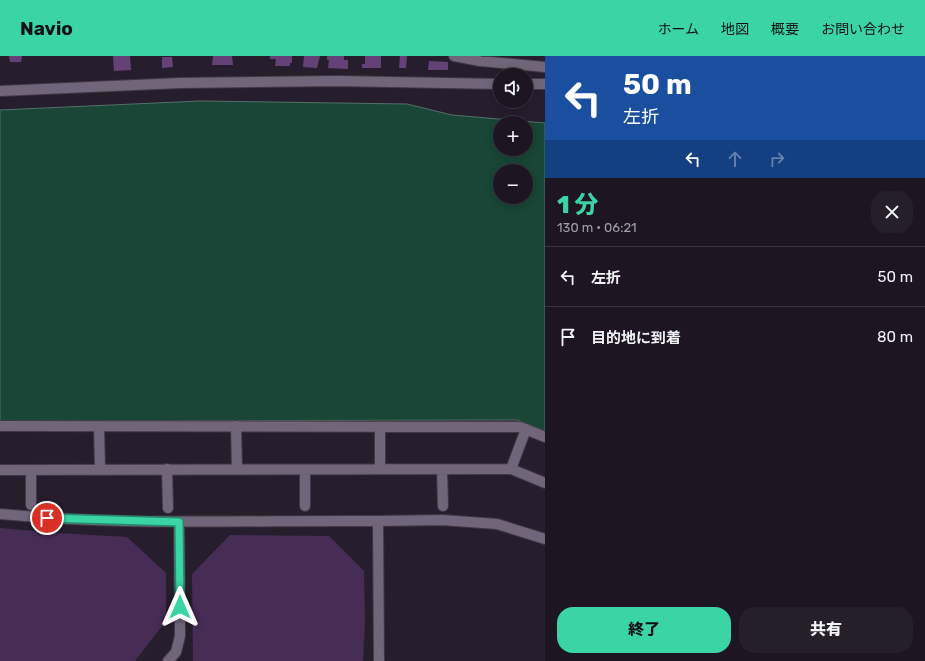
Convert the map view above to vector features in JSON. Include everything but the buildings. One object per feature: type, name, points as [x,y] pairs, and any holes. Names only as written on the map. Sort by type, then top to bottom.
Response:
[{"type":"street","points":[[454,56],[480,61],[545,67]]},
{"type":"street","points":[[0,90],[180,83],[337,81],[493,84]]},
{"type":"street","points":[[533,84],[545,84]]},
{"type":"street","points":[[0,426],[520,427],[545,437]]},
{"type":"street","points":[[99,426],[100,469]]},
{"type":"street","points":[[236,426],[237,469]]},
{"type":"street","points":[[380,427],[380,468]]},
{"type":"street","points":[[511,469],[526,429]]},
{"type":"street","points":[[0,470],[305,470],[380,468],[442,470],[511,469],[545,483]]},
{"type":"street","points":[[168,469],[168,508]]},
{"type":"street","points":[[31,470],[31,505]]},
{"type":"street","points":[[305,470],[305,506]]},
{"type":"street","points":[[442,470],[443,506]]},
{"type":"street","points":[[0,514],[62,520],[179,522],[442,520],[497,524],[545,539]]},
{"type":"street","points":[[378,521],[380,661]]},
{"type":"street","points":[[168,661],[176,652],[180,636],[179,522]]},
{"type":"shaded area","points":[[200,101],[407,104],[452,115],[493,119],[493,156],[533,156],[533,122],[545,123],[545,431],[517,420],[0,421],[0,110]]},
{"type":"shaded area","points":[[0,528],[127,537],[166,573],[166,621],[135,661],[0,661]]},
{"type":"shaded area","points":[[230,535],[329,536],[364,571],[365,621],[363,661],[193,661],[192,574]]},
{"type":"route","points":[[47,518],[62,520],[179,522],[180,607]]}]
